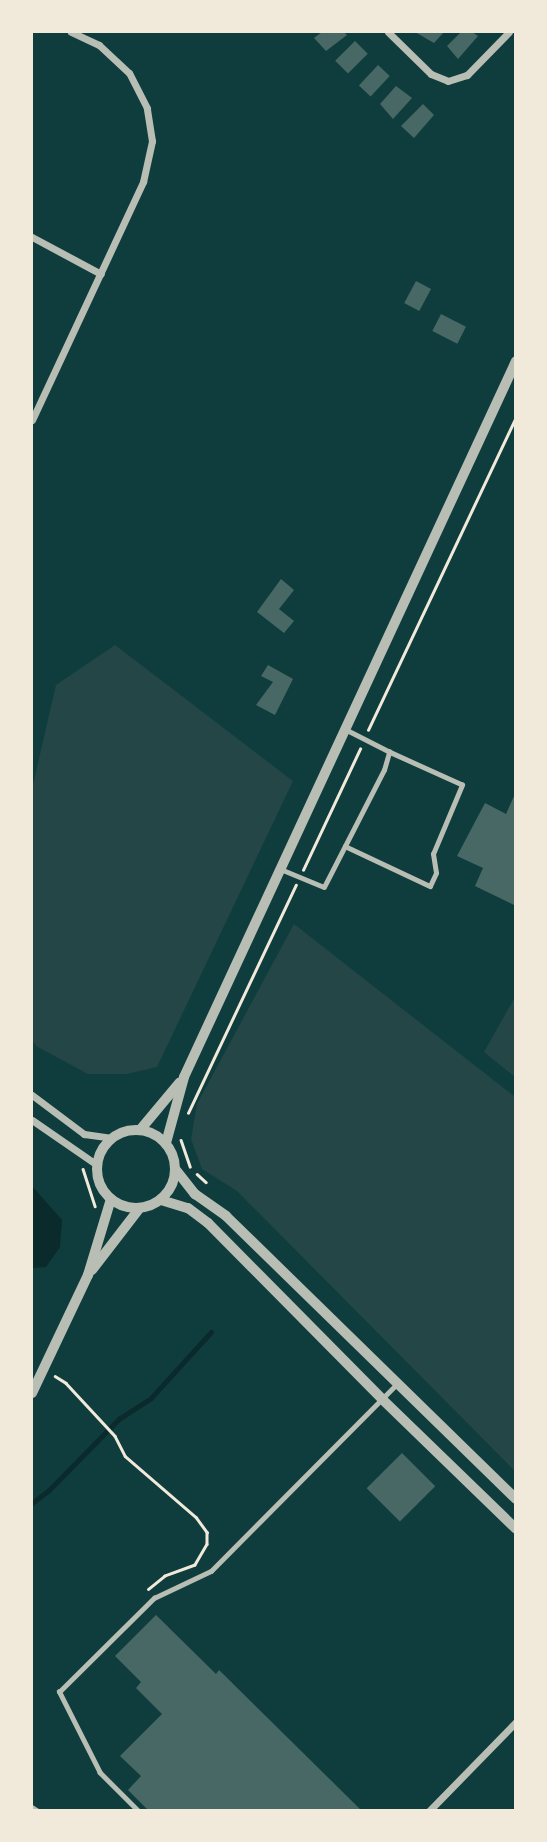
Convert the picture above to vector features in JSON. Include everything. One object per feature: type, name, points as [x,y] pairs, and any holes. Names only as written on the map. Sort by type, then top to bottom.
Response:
[{"type":"street","points":[[32,421],[143,182],[152,141],[147,108],[129,74],[99,45],[71,32]]},
{"type":"street","points":[[388,32],[431,74],[448,81],[467,75],[509,32]]},
{"type":"street","points":[[32,237],[101,274]]},
{"type":"street","points":[[166,1143],[184,1077],[516,361]]},
{"type":"street","points":[[140,1130],[184,1077]]},
{"type":"street","points":[[32,1095],[84,1134],[112,1138]]},
{"type":"street","points":[[32,1120],[97,1165]]},
{"type":"street","points":[[176,1170],[172,1186],[162,1200],[139,1209],[123,1208],[102,1189],[97,1165],[100,1155],[112,1138],[140,1130],[156,1135],[166,1143],[176,1170],[195,1194],[226,1216],[516,1499]]},
{"type":"street","points":[[32,1393],[89,1275],[111,1199]]},
{"type":"street","points":[[162,1200],[188,1208],[208,1223],[383,1400],[516,1528]]},
{"type":"street","points":[[89,1275],[139,1209]]},
{"type":"street","points":[[429,1811],[516,1722]]},
{"type":"lane","points":[[345,730],[462,785],[433,854],[436,873],[430,886],[345,846]]},
{"type":"lane","points":[[280,869],[324,887],[384,770],[389,752]]},
{"type":"lane","points":[[138,1811],[100,1773],[59,1692],[154,1598],[211,1572],[397,1384]]},
{"type":"lane","points":[[32,1807],[38,1811]]},
{"type":"path","points":[[183,1121],[516,416]]},
{"type":"path","points":[[181,1137],[188,1163],[206,1182]]},
{"type":"path","points":[[77,1162],[84,1170],[95,1207]]},
{"type":"path","points":[[55,1376],[66,1383],[115,1436],[125,1456],[196,1517],[207,1532],[207,1544],[195,1565],[176,1571],[148,1588],[154,1598]]},
{"type":"shaded area","points":[[115,645],[293,781],[157,1067],[127,1074],[88,1074],[36,1046],[32,1039],[32,789],[56,685]]},
{"type":"shaded area","points":[[294,924],[515,1097],[515,1471],[237,1191],[202,1169],[191,1139],[197,1104]]},
{"type":"shaded area","points":[[515,997],[515,1077],[484,1052]]},
{"type":"shaded area","points":[[32,1186],[62,1220],[60,1247],[46,1267],[32,1268]]},
{"type":"building","points":[[322,32],[344,32],[347,35],[326,51],[314,38]]},
{"type":"building","points":[[415,32],[444,32],[434,43]]},
{"type":"building","points":[[461,32],[472,32],[478,36],[458,59],[447,46]]},
{"type":"building","points":[[355,41],[368,54],[348,74],[335,61]]},
{"type":"building","points":[[378,65],[390,76],[371,96],[359,85]]},
{"type":"building","points":[[396,86],[412,98],[393,119],[380,104]]},
{"type":"building","points":[[423,104],[434,115],[414,138],[401,126]]},
{"type":"building","points":[[416,281],[431,289],[419,311],[404,303]]},
{"type":"building","points":[[441,314],[466,327],[457,344],[432,331]]},
{"type":"building","points":[[281,579],[294,590],[279,609],[294,621],[284,633],[257,612]]},
{"type":"building","points":[[268,665],[293,679],[275,715],[256,705],[273,682],[261,676]]},
{"type":"building","points":[[514,796],[516,906],[475,886],[483,868],[457,856],[485,803],[506,814]]},
{"type":"building","points":[[402,1453],[435,1486],[400,1522],[367,1488]]},
{"type":"building","points":[[156,1615],[216,1674],[219,1670],[362,1811],[149,1811],[128,1790],[141,1776],[120,1756],[162,1714],[136,1688],[141,1682],[115,1656]]},
{"type":"waterway","points":[[32,1503],[49,1490],[119,1419],[151,1398],[211,1332]]}]
